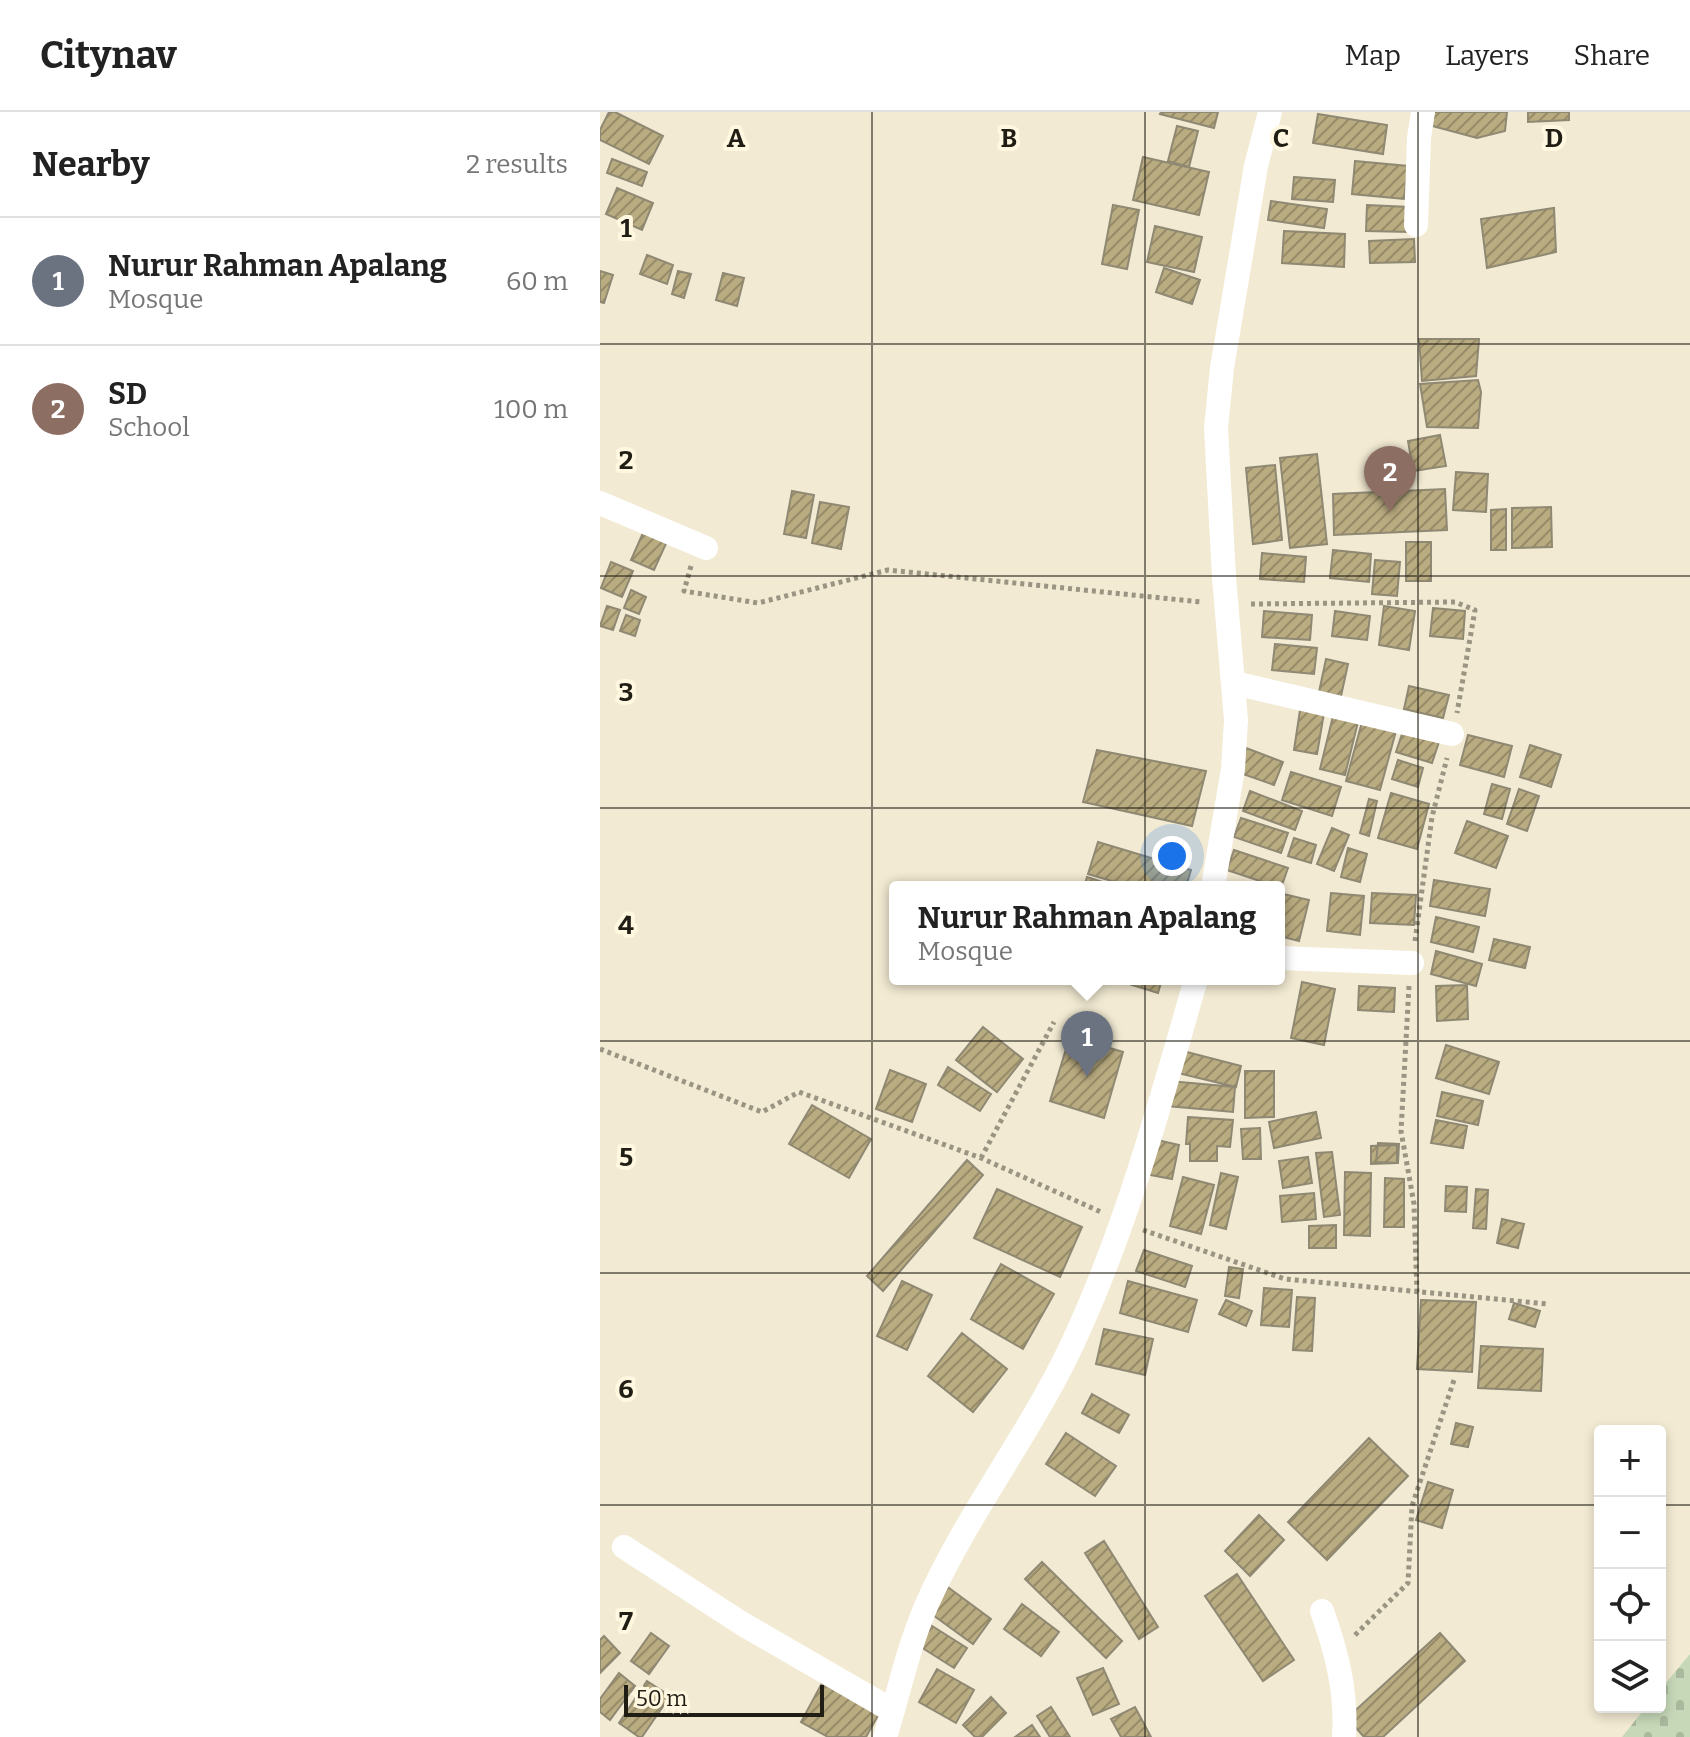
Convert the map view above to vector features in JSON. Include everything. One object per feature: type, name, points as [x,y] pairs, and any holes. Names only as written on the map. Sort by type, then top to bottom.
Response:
[{"type":"street","points":[[1214,881],[1233,769],[1236,720],[1216,428],[1222,368],[1253,181],[1270,112]]},
{"type":"street","points":[[1416,225],[1423,112]]},
{"type":"street","points":[[600,503],[706,548]]},
{"type":"street","points":[[1234,683],[1452,734]]},
{"type":"street","points":[[1285,958],[1412,963]]},
{"type":"street","points":[[885,1737],[918,1626],[928,1603],[948,1561],[1069,1350],[1121,1221],[1194,985]]},
{"type":"street","points":[[624,1547],[741,1623],[893,1711]]},
{"type":"street","points":[[1322,1611],[1337,1653],[1345,1702],[1344,1737]]},
{"type":"path","points":[[684,591],[758,603],[888,570],[1226,605],[1455,602],[1475,610],[1452,734],[1432,817],[1412,963],[1401,1131],[1414,1204],[1417,1292]]},
{"type":"path","points":[[981,1158],[1054,1022]]},
{"type":"path","points":[[600,1049],[762,1112],[799,1092],[981,1158],[1164,1239],[1285,1279],[1548,1304]]},
{"type":"path","points":[[1337,1653],[1408,1583],[1412,1506],[1455,1377]]},
{"type":"green space","points":[[1690,1654],[1690,1737],[1622,1737],[1641,1713],[1666,1713],[1666,1683]]},
{"type":"building","points":[[609,112],[615,112],[663,136],[649,164],[600,140],[600,130]]},
{"type":"building","points":[[1161,112],[1218,112],[1214,128]]},
{"type":"building","points":[[1428,112],[1507,112],[1505,131],[1477,138],[1425,124]]},
{"type":"building","points":[[1528,112],[1569,112],[1569,120],[1528,122]]},
{"type":"building","points":[[1318,114],[1387,125],[1383,154],[1313,143]]},
{"type":"building","points":[[1177,126],[1198,131],[1189,167],[1168,161]]},
{"type":"building","points":[[1143,157],[1209,172],[1199,215],[1133,200]]},
{"type":"building","points":[[612,159],[647,172],[642,186],[607,173]]},
{"type":"building","points":[[1355,161],[1408,166],[1404,199],[1352,194]]},
{"type":"building","points":[[1294,177],[1335,180],[1333,202],[1292,199]]},
{"type":"building","points":[[617,188],[653,203],[642,230],[606,214]]},
{"type":"building","points":[[1271,201],[1327,209],[1324,228],[1268,220]]},
{"type":"building","points":[[1113,205],[1139,210],[1127,269],[1102,264]]},
{"type":"building","points":[[1367,205],[1410,207],[1410,232],[1366,231]]},
{"type":"building","points":[[1554,208],[1556,252],[1487,268],[1481,219]]},
{"type":"building","points":[[1155,226],[1202,237],[1194,272],[1147,262]]},
{"type":"building","points":[[1284,231],[1345,234],[1344,267],[1282,263]]},
{"type":"building","points":[[1414,239],[1415,262],[1370,263],[1369,241]]},
{"type":"building","points":[[647,255],[673,265],[667,284],[640,274]]},
{"type":"building","points":[[1164,268],[1200,280],[1192,304],[1156,292]]},
{"type":"building","points":[[600,271],[613,275],[604,303],[600,302]]},
{"type":"building","points":[[678,271],[691,274],[684,298],[672,294]]},
{"type":"building","points":[[723,273],[744,278],[737,306],[716,300]]},
{"type":"building","points":[[1419,339],[1479,339],[1476,376],[1422,381]]},
{"type":"building","points":[[1478,380],[1481,392],[1478,428],[1427,427],[1420,384]]},
{"type":"building","points":[[1440,435],[1446,466],[1413,471],[1408,441]]},
{"type":"building","points":[[1317,454],[1327,544],[1290,548],[1280,458]]},
{"type":"building","points":[[1275,465],[1282,540],[1253,544],[1246,468]]},
{"type":"building","points":[[1456,472],[1488,474],[1486,512],[1453,510]]},
{"type":"building","points":[[1445,489],[1447,530],[1334,535],[1333,494]]},
{"type":"building","points":[[792,491],[814,495],[806,538],[784,534]]},
{"type":"building","points":[[820,502],[849,507],[841,549],[812,543]]},
{"type":"building","points":[[1551,507],[1552,547],[1512,548],[1512,508]]},
{"type":"building","points":[[1506,509],[1506,550],[1491,550],[1491,510]]},
{"type":"building","points":[[646,526],[669,537],[654,570],[631,560]]},
{"type":"building","points":[[1406,542],[1431,542],[1431,581],[1406,581]]},
{"type":"building","points":[[1333,550],[1371,554],[1369,582],[1330,578]]},
{"type":"building","points":[[1262,553],[1306,557],[1304,582],[1260,579]]},
{"type":"building","points":[[1375,560],[1400,562],[1397,596],[1372,594]]},
{"type":"building","points":[[611,562],[633,571],[622,597],[601,588]]},
{"type":"building","points":[[631,590],[646,597],[639,614],[624,608]]},
{"type":"building","points":[[607,606],[620,610],[613,630],[600,626]]},
{"type":"building","points":[[1384,606],[1415,611],[1409,650],[1379,645]]},
{"type":"building","points":[[1433,608],[1465,611],[1463,639],[1430,636]]},
{"type":"building","points":[[1264,611],[1312,615],[1310,640],[1262,637]]},
{"type":"building","points":[[1335,611],[1370,616],[1367,640],[1332,636]]},
{"type":"building","points":[[626,615],[640,620],[635,636],[620,631]]},
{"type":"building","points":[[1275,644],[1317,648],[1314,674],[1272,670]]},
{"type":"building","points":[[1326,659],[1348,664],[1341,696],[1319,692]]},
{"type":"building","points":[[1409,686],[1449,695],[1443,718],[1404,709]]},
{"type":"building","points":[[1300,710],[1324,713],[1317,754],[1294,750]]},
{"type":"building","points":[[1334,712],[1359,718],[1345,775],[1320,769]]},
{"type":"building","points":[[1362,722],[1396,731],[1380,790],[1346,781]]},
{"type":"building","points":[[1405,725],[1441,736],[1432,763],[1396,752]]},
{"type":"building","points":[[1468,735],[1512,746],[1504,777],[1460,765]]},
{"type":"building","points":[[1530,745],[1561,755],[1551,787],[1520,777]]},
{"type":"building","points":[[1246,748],[1283,762],[1274,785],[1237,772]]},
{"type":"building","points":[[1097,750],[1206,771],[1192,826],[1083,802]]},
{"type":"building","points":[[1398,760],[1423,768],[1418,787],[1392,779]]},
{"type":"building","points":[[1291,772],[1341,787],[1332,816],[1282,800]]},
{"type":"building","points":[[1492,784],[1510,789],[1502,819],[1484,814]]},
{"type":"building","points":[[1519,789],[1539,796],[1527,831],[1507,824]]},
{"type":"building","points":[[1250,791],[1302,811],[1295,830],[1243,811]]},
{"type":"building","points":[[1391,793],[1429,804],[1417,849],[1378,838]]},
{"type":"building","points":[[1369,799],[1377,801],[1369,836],[1360,833]]},
{"type":"building","points":[[1241,818],[1288,833],[1281,853],[1234,837]]},
{"type":"building","points":[[1467,821],[1508,836],[1496,868],[1455,853]]},
{"type":"building","points":[[1332,828],[1349,835],[1334,871],[1317,864]]},
{"type":"building","points":[[1294,838],[1316,845],[1311,863],[1288,856]]},
{"type":"building","points":[[1098,842],[1191,870],[1188,881],[1112,881],[1088,874]]},
{"type":"building","points":[[1348,848],[1367,854],[1360,882],[1341,877]]},
{"type":"building","points":[[1234,850],[1288,868],[1283,881],[1260,881],[1227,870]]},
{"type":"building","points":[[1434,880],[1490,889],[1485,916],[1430,906]]},
{"type":"building","points":[[1331,893],[1364,896],[1360,935],[1327,931]]},
{"type":"building","points":[[1372,893],[1416,895],[1414,925],[1370,923]]},
{"type":"building","points":[[1285,894],[1309,900],[1299,941],[1285,938]]},
{"type":"building","points":[[1436,917],[1479,927],[1473,952],[1431,942]]},
{"type":"building","points":[[1494,939],[1530,947],[1525,968],[1489,960]]},
{"type":"building","points":[[1436,951],[1482,964],[1476,986],[1431,974]]},
{"type":"building","points":[[1302,982],[1335,989],[1324,1045],[1291,1038]]},
{"type":"building","points":[[1132,985],[1160,985],[1158,993]]},
{"type":"building","points":[[1467,985],[1468,1019],[1437,1021],[1436,986]]},
{"type":"building","points":[[1359,986],[1395,988],[1394,1012],[1358,1010]]},
{"type":"building","points":[[983,1027],[1023,1059],[997,1092],[956,1060]]},
{"type":"building","points":[[1070,1036],[1123,1052],[1104,1118],[1050,1101]]},
{"type":"building","points":[[1446,1045],[1499,1062],[1489,1094],[1436,1078]]},
{"type":"building","points":[[1183,1051],[1241,1066],[1236,1087],[1178,1073]]},
{"type":"building","points":[[948,1067],[991,1094],[980,1111],[938,1085]]},
{"type":"building","points":[[890,1070],[926,1084],[912,1122],[876,1109]]},
{"type":"building","points":[[1245,1071],[1274,1071],[1274,1117],[1245,1118]]},
{"type":"building","points":[[1169,1081],[1235,1087],[1233,1112],[1167,1106]]},
{"type":"building","points":[[1442,1092],[1483,1101],[1478,1125],[1437,1116]]},
{"type":"building","points":[[812,1105],[871,1139],[849,1178],[789,1144]]},
{"type":"building","points":[[1316,1112],[1321,1138],[1274,1148],[1269,1122]]},
{"type":"building","points":[[1188,1117],[1233,1120],[1230,1147],[1217,1146],[1217,1161],[1190,1161],[1190,1144],[1186,1144]]},
{"type":"building","points":[[1436,1120],[1467,1126],[1463,1148],[1431,1143]]},
{"type":"building","points":[[1260,1128],[1261,1159],[1243,1159],[1241,1129]]},
{"type":"building","points":[[1153,1139],[1179,1145],[1172,1179],[1145,1174]]},
{"type":"building","points":[[1378,1143],[1399,1144],[1398,1163],[1376,1162]]},
{"type":"building","points":[[1397,1145],[1397,1163],[1371,1164],[1371,1146]]},
{"type":"building","points":[[1332,1152],[1340,1215],[1324,1217],[1316,1153]]},
{"type":"building","points":[[1308,1157],[1312,1183],[1283,1188],[1279,1161]]},
{"type":"building","points":[[967,1160],[983,1175],[883,1291],[867,1276]]},
{"type":"building","points":[[1345,1172],[1371,1173],[1370,1236],[1344,1235]]},
{"type":"building","points":[[1221,1173],[1238,1177],[1226,1229],[1210,1225]]},
{"type":"building","points":[[1183,1177],[1214,1185],[1201,1234],[1170,1226]]},
{"type":"building","points":[[1385,1178],[1404,1179],[1404,1227],[1384,1227]]},
{"type":"building","points":[[1446,1186],[1467,1187],[1466,1212],[1445,1211]]},
{"type":"building","points":[[997,1189],[1082,1227],[1060,1277],[974,1238]]},
{"type":"building","points":[[1476,1189],[1488,1190],[1486,1229],[1473,1228]]},
{"type":"building","points":[[1314,1193],[1316,1219],[1282,1222],[1280,1196]]},
{"type":"building","points":[[1502,1219],[1524,1224],[1518,1248],[1497,1243]]},
{"type":"building","points":[[1336,1225],[1336,1248],[1309,1248],[1309,1226]]},
{"type":"building","points":[[1144,1250],[1192,1266],[1185,1287],[1136,1271]]},
{"type":"building","points":[[1001,1264],[1054,1294],[1023,1349],[971,1319]]},
{"type":"building","points":[[1229,1267],[1243,1269],[1239,1298],[1225,1296]]},
{"type":"building","points":[[902,1281],[932,1295],[907,1350],[877,1336]]},
{"type":"building","points":[[1128,1281],[1197,1300],[1188,1332],[1120,1313]]},
{"type":"building","points":[[1264,1288],[1292,1290],[1289,1327],[1261,1325]]},
{"type":"building","points":[[1297,1297],[1315,1298],[1312,1351],[1293,1350]]},
{"type":"building","points":[[1226,1300],[1252,1311],[1246,1326],[1219,1314]]},
{"type":"building","points":[[1421,1300],[1476,1302],[1472,1372],[1417,1369]]},
{"type":"building","points":[[1514,1303],[1540,1311],[1535,1327],[1509,1319]]},
{"type":"building","points":[[1104,1329],[1153,1339],[1145,1375],[1096,1364]]},
{"type":"building","points":[[962,1333],[1007,1369],[973,1412],[928,1376]]},
{"type":"building","points":[[1481,1346],[1543,1349],[1541,1391],[1478,1388]]},
{"type":"building","points":[[1092,1394],[1129,1415],[1119,1433],[1082,1413]]},
{"type":"building","points":[[1456,1423],[1473,1427],[1468,1447],[1451,1444]]},
{"type":"building","points":[[1066,1433],[1116,1466],[1095,1496],[1046,1464]]},
{"type":"building","points":[[1369,1438],[1408,1476],[1327,1560],[1288,1522]]},
{"type":"building","points":[[1428,1482],[1453,1490],[1442,1528],[1416,1520]]},
{"type":"building","points":[[1259,1515],[1284,1540],[1250,1576],[1225,1551]]},
{"type":"building","points":[[1104,1541],[1158,1627],[1139,1639],[1085,1553]]},
{"type":"building","points":[[1042,1562],[1122,1641],[1106,1658],[1025,1579]]},
{"type":"building","points":[[1237,1574],[1294,1660],[1263,1681],[1205,1596]]},
{"type":"building","points":[[945,1585],[991,1619],[973,1644],[926,1610]]},
{"type":"building","points":[[1022,1604],[1059,1632],[1041,1656],[1004,1629]]},
{"type":"building","points":[[929,1624],[967,1648],[954,1668],[916,1644]]},
{"type":"building","points":[[651,1633],[669,1646],[649,1674],[631,1661]]},
{"type":"building","points":[[1440,1633],[1465,1661],[1383,1737],[1364,1737],[1347,1718]]},
{"type":"building","points":[[604,1636],[620,1653],[600,1673],[600,1640]]},
{"type":"building","points":[[1103,1668],[1119,1704],[1093,1715],[1077,1678]]},
{"type":"building","points":[[937,1669],[974,1690],[956,1723],[919,1702]]},
{"type":"building","points":[[619,1673],[635,1686],[610,1720],[600,1712],[600,1699]]},
{"type":"building","points":[[647,1681],[670,1696],[639,1737],[619,1723]]},
{"type":"building","points":[[822,1683],[879,1714],[866,1737],[828,1737],[801,1722]]},
{"type":"building","points":[[991,1697],[1006,1713],[982,1737],[975,1737],[963,1725]]},
{"type":"building","points":[[1051,1707],[1070,1737],[1050,1737],[1037,1716]]},
{"type":"building","points":[[1135,1707],[1151,1737],[1121,1737],[1111,1719]]},
{"type":"building","points":[[1032,1725],[1040,1737],[1015,1737]]},
{"type":"place","name":"SD","points":[[1390,512]]},
{"type":"place","name":"Nurur Rahman Apalang","points":[[1087,1077]]}]
